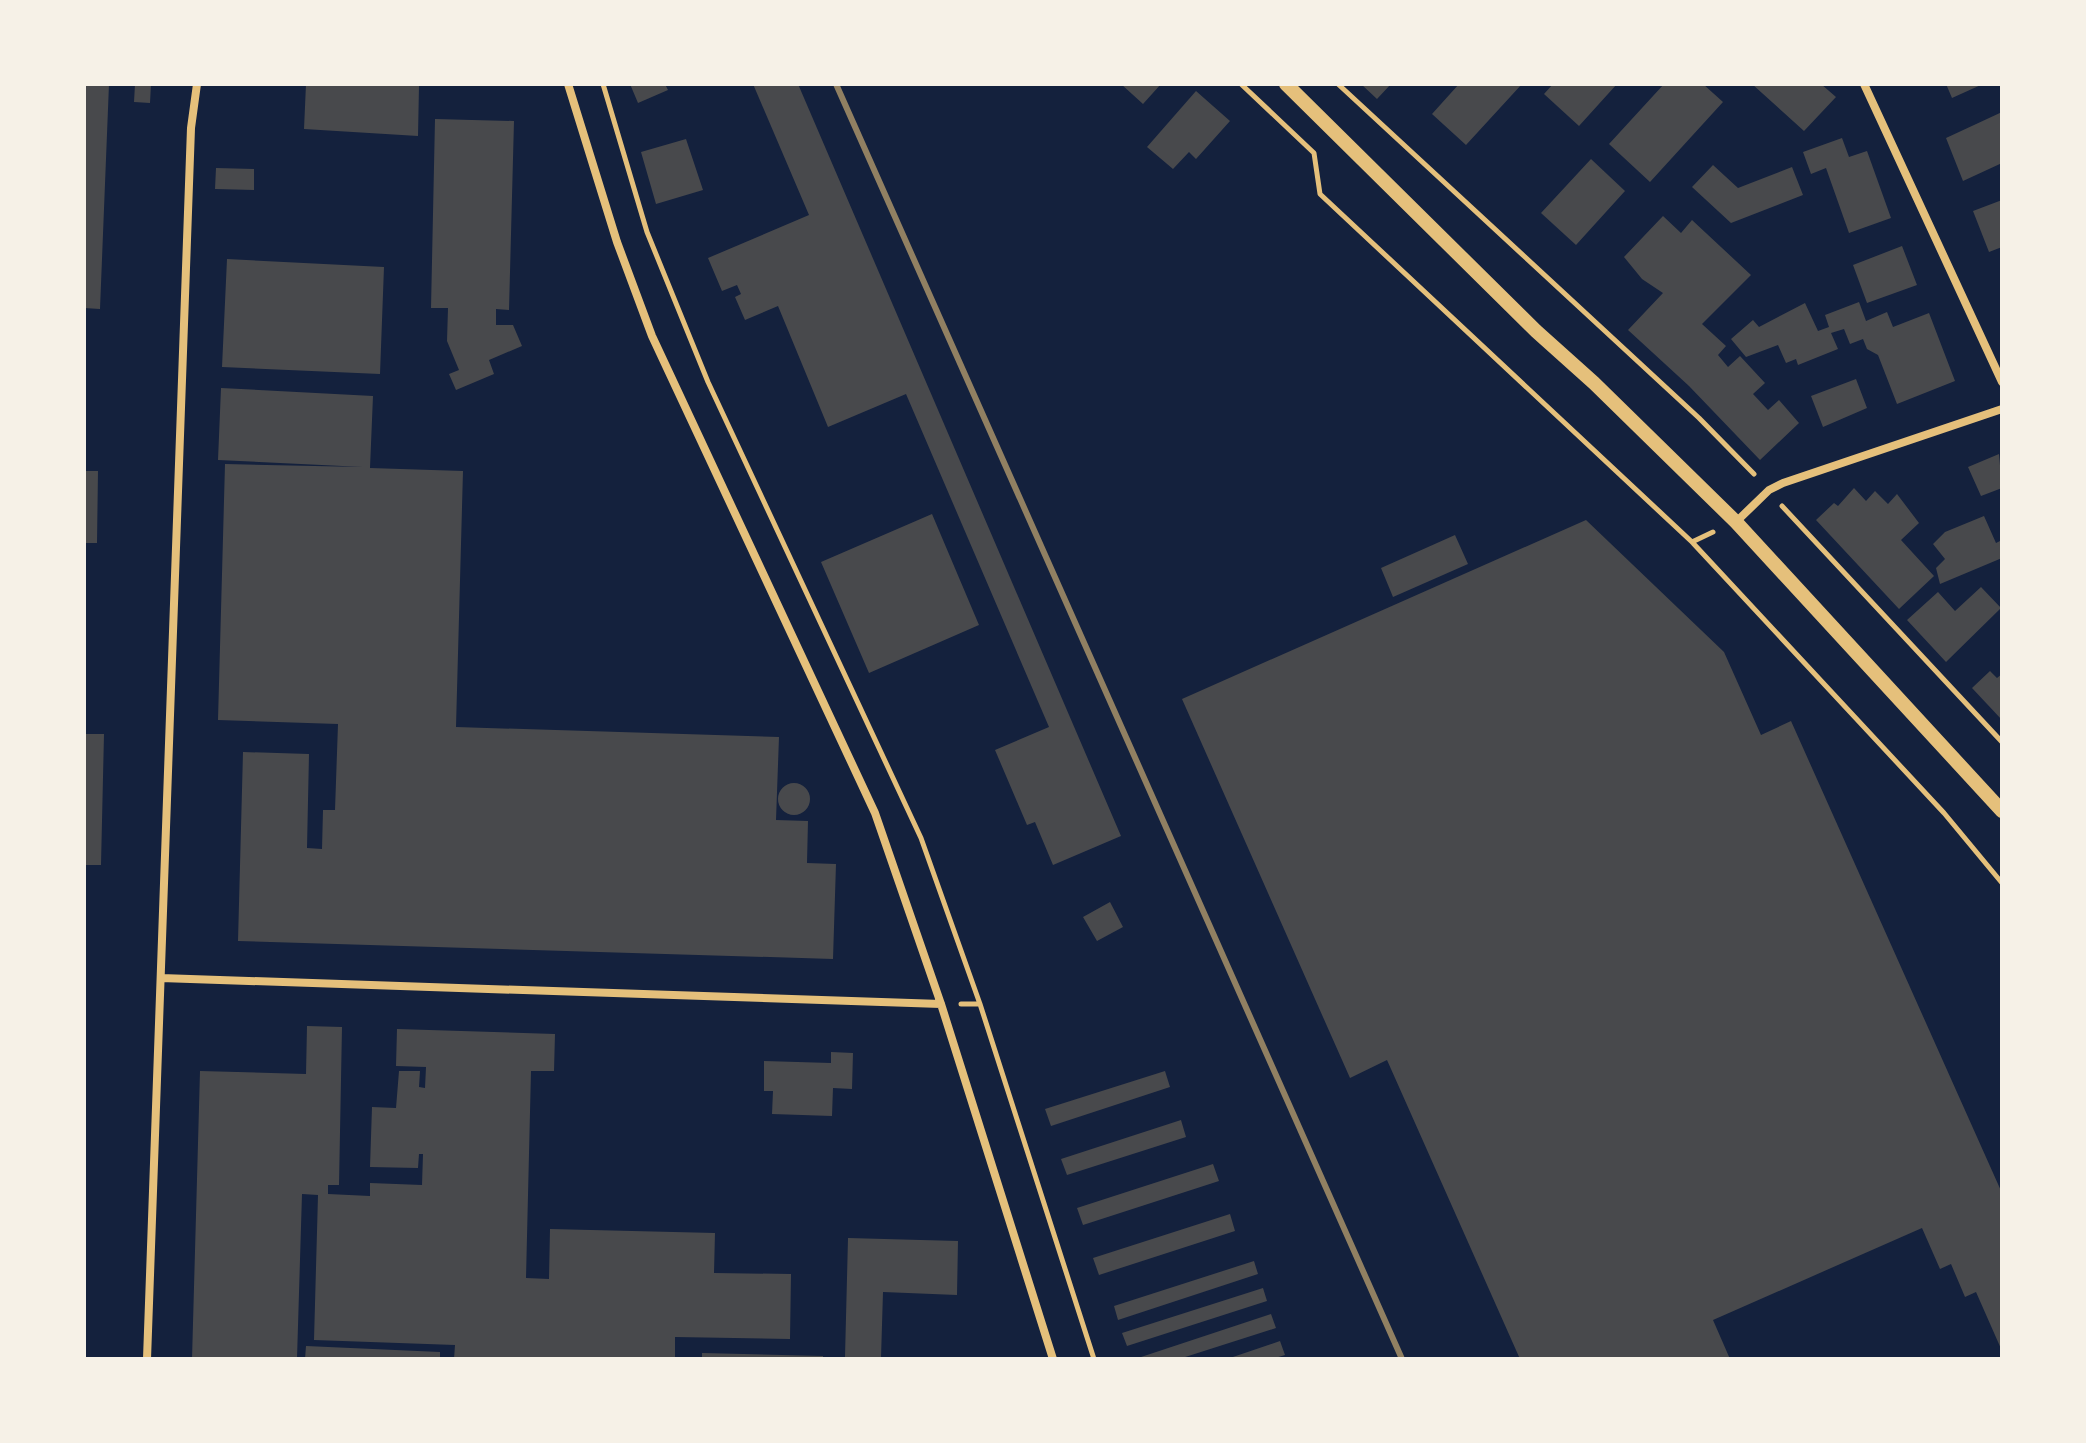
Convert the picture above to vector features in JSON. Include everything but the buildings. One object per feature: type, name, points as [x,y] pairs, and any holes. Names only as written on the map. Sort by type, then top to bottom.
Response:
[{"type":"street","points":[[147,1359],[191,128],[197,84]]},
{"type":"street","points":[[568,84],[613,229],[652,336],[875,813],[941,1004],[1053,1359]]},
{"type":"street","points":[[1286,84],[1536,331],[1594,383],[1736,522],[2002,811]]},
{"type":"street","points":[[1864,84],[2002,382]]},
{"type":"street","points":[[1736,522],[1769,490],[2002,409]]},
{"type":"street","points":[[161,978],[941,1004]]},
{"type":"path","points":[[1241,84],[1314,153],[1320,194],[1692,542],[1944,813],[2002,883]]},
{"type":"path","points":[[1338,84],[1699,418],[2002,742]]},
{"type":"railway","points":[[836,84],[1402,1359]]}]
